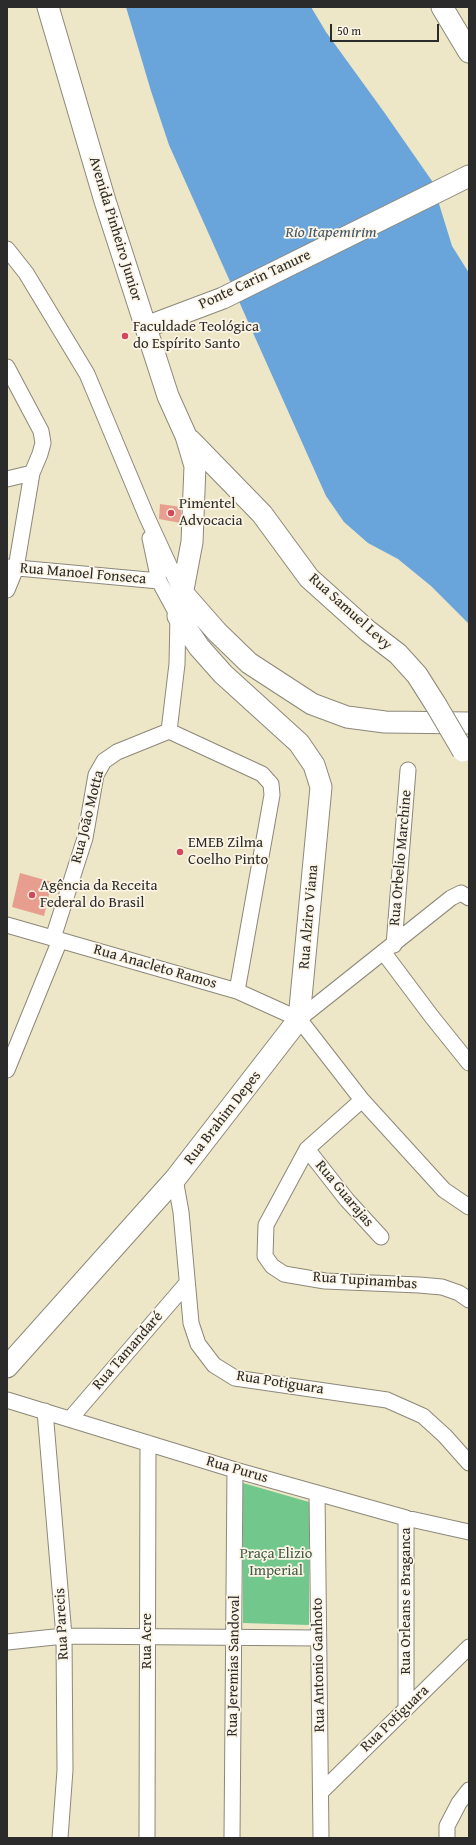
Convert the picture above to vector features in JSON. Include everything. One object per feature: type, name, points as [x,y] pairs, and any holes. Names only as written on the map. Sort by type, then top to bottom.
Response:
[{"type":"main road","name":"Avenida Pinheiro Junior","points":[[48,7],[106,201],[168,396],[186,436],[196,466],[192,542],[181,591],[178,616]]},
{"type":"main road","points":[[442,7],[469,52]]},
{"type":"main road","name":"Ponte Carin Tanure","points":[[146,327],[223,298],[466,178]]},
{"type":"main road","name":"Rua Samuel Levy","points":[[186,436],[262,514],[309,578],[368,631],[398,654],[417,675],[466,756]]},
{"type":"main road","points":[[181,591],[217,632],[249,663],[312,704],[347,717],[385,722],[469,723]]},
{"type":"main road","name":"Rua Alziro Viana","points":[[178,616],[199,646],[223,674],[299,744],[314,765],[321,787],[300,1019]]},
{"type":"main road","name":"Rua Brahim Depes","points":[[7,1367],[175,1179],[300,1019]]},
{"type":"street","points":[[7,249],[26,273],[88,374],[146,515],[181,591]]},
{"type":"street","points":[[7,367],[11,382],[41,431],[43,443],[32,473],[7,590]]},
{"type":"street","points":[[7,479],[32,473]]},
{"type":"street","points":[[146,515],[158,581],[178,616],[177,664],[169,731],[262,774],[271,784],[272,795],[236,991]]},
{"type":"street","name":"Rua Manoel Fonseca","points":[[12,568],[158,581]]},
{"type":"street","name":"Rua João Motta","points":[[7,1070],[57,939],[85,838],[96,775],[104,761],[117,752],[169,731]]},
{"type":"street","name":"Rua Orbelio Marchine","points":[[389,949],[408,770]]},
{"type":"street","name":"Rua Brahim Depes","points":[[300,1019],[451,898],[465,896]]},
{"type":"street","name":"Rua Anacleto Ramos","points":[[7,925],[236,991],[300,1019]]},
{"type":"street","points":[[389,949],[432,1017],[469,1063]]},
{"type":"street","points":[[300,1019],[362,1100],[444,1190],[469,1207]]},
{"type":"street","name":"Rua Tupinambas","points":[[362,1100],[307,1149],[266,1225],[265,1256],[272,1266],[284,1274],[325,1281],[419,1284],[442,1287],[459,1293],[469,1300]]},
{"type":"street","name":"Rua Guarajas","points":[[307,1149],[346,1200],[381,1237]]},
{"type":"street","name":"Rua Potiguara","points":[[175,1179],[181,1212],[186,1283],[191,1323],[198,1344],[214,1365],[235,1378],[388,1400],[423,1416],[469,1463]]},
{"type":"street","name":"Rua Tamandaré","points":[[70,1419],[186,1283]]},
{"type":"street","name":"Rua Purus","points":[[7,1400],[235,1470],[406,1518],[469,1532]]},
{"type":"street","name":"Rua Parecis","points":[[45,1411],[64,1636],[65,1770],[60,1838]]},
{"type":"street","name":"Rua Acre","points":[[147,1838],[148,1443]]},
{"type":"street","name":"Rua Jeremias Sandoval","points":[[232,1838],[235,1470]]},
{"type":"street","name":"Rua Antonio Ganhoto","points":[[317,1493],[321,1792],[320,1838]]},
{"type":"street","name":"Rua Orleans e Braganca","points":[[406,1518],[406,1709]]},
{"type":"street","points":[[7,1642],[64,1636],[318,1638]]},
{"type":"street","name":"Rua Potiguara","points":[[321,1792],[469,1647]]},
{"type":"street","points":[[447,1838],[447,1826],[459,1803],[469,1790]]},
{"type":"green space","name":"Praça Elizio Imperial","points":[[243,1483],[309,1502],[309,1625],[243,1623]]},
{"type":"water","name":"Rio Itapemirim","points":[[126,7],[311,7],[326,32],[432,181],[452,246],[469,273],[469,624],[431,586],[398,559],[368,543],[344,522],[326,496],[169,145]]},
{"type":"building","name":"Pimentel Advocacia","points":[[160,504],[181,507],[181,523],[159,519]]},
{"type":"building","name":"Agência da Receita Federal do Brasil","points":[[20,873],[52,882],[44,916],[12,907]]},
{"type":"place","name":"Faculdade Teológica do Espírito Santo","points":[[125,336]]},
{"type":"place","name":"Pimentel Advocacia","points":[[171,513]]},
{"type":"place","name":"EMEB Zilma Coelho Pinto","points":[[180,852]]},
{"type":"place","name":"Agência da Receita Federal do Brasil","points":[[32,895]]}]
